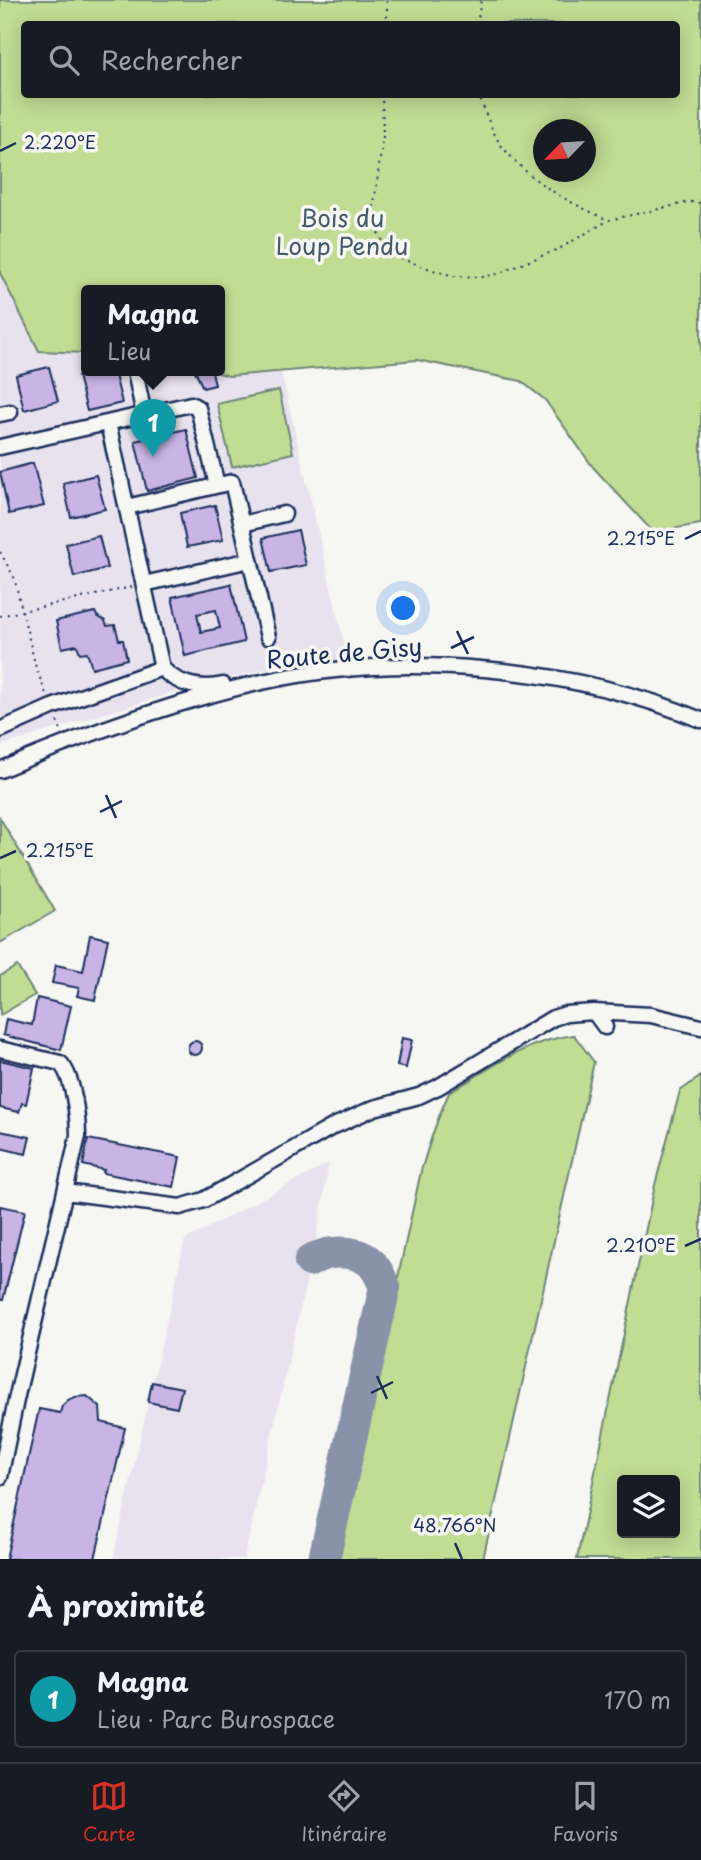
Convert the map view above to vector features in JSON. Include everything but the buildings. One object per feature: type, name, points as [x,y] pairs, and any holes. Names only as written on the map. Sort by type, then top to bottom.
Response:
[{"type":"street","points":[[136,376],[144,415]]},
{"type":"street","points":[[0,447],[191,404],[198,408],[217,485]]},
{"type":"street","points":[[108,423],[162,668],[180,681],[210,688],[266,676],[304,675]]},
{"type":"street","points":[[127,507],[232,482],[268,636]]},
{"type":"street","points":[[242,524],[284,514]]},
{"type":"street","points":[[144,584],[250,560]]},
{"type":"street","name":"Route de Gisy","points":[[0,770],[66,742],[134,718],[262,682],[304,675],[436,666],[521,673],[617,690],[701,719]]},
{"type":"street","points":[[0,730],[52,707],[162,668]]},
{"type":"street","points":[[594,1012],[605,1027]]},
{"type":"street","points":[[65,1192],[180,1208],[204,1200],[334,1126],[374,1108],[419,1096],[438,1087],[544,1023],[566,1014],[594,1012],[650,1015],[701,1027]]},
{"type":"street","points":[[0,1049],[60,1063],[67,1069],[78,1124],[78,1136],[0,1477]]},
{"type":"path","points":[[387,0],[387,21]]},
{"type":"path","points":[[478,21],[481,0]]},
{"type":"path","points":[[382,98],[383,136],[373,212],[376,229],[386,247],[402,259],[454,276],[483,277],[559,249],[609,220],[690,202],[701,203]]},
{"type":"path","points":[[480,98],[500,143],[533,178],[557,196],[609,220]]},
{"type":"path","points":[[0,552],[14,577],[37,668],[66,742]]},
{"type":"path","points":[[0,616],[144,584]]},
{"type":"shaded area","points":[[0,273],[39,351],[81,353],[81,376],[229,376],[281,371],[348,661],[279,666],[188,688],[0,746]]},
{"type":"shaded area","points":[[329,1163],[317,1234],[244,1559],[113,1559],[185,1240]]},
{"type":"green space","name":"Bois du Loup Pendu","points":[[0,0],[701,0],[701,524],[653,532],[593,467],[545,400],[521,381],[417,360],[225,375],[225,285],[81,285],[81,353],[39,351],[0,273]]},
{"type":"green space","points":[[279,390],[293,453],[232,467],[217,404]]},
{"type":"green space","points":[[0,818],[55,911],[0,943]]},
{"type":"green space","points":[[17,966],[35,995],[0,1015],[0,976]]},
{"type":"green space","points":[[574,1035],[594,1062],[483,1559],[337,1559],[421,1171],[449,1093],[524,1049]]},
{"type":"green space","points":[[701,1076],[701,1559],[577,1559],[655,1185],[680,1091]]},
{"type":"taxiway","points":[[310,1261],[332,1253],[357,1255],[372,1264],[385,1287],[324,1559]]},
{"type":"place","name":"Magna","points":[[153,457]]}]
